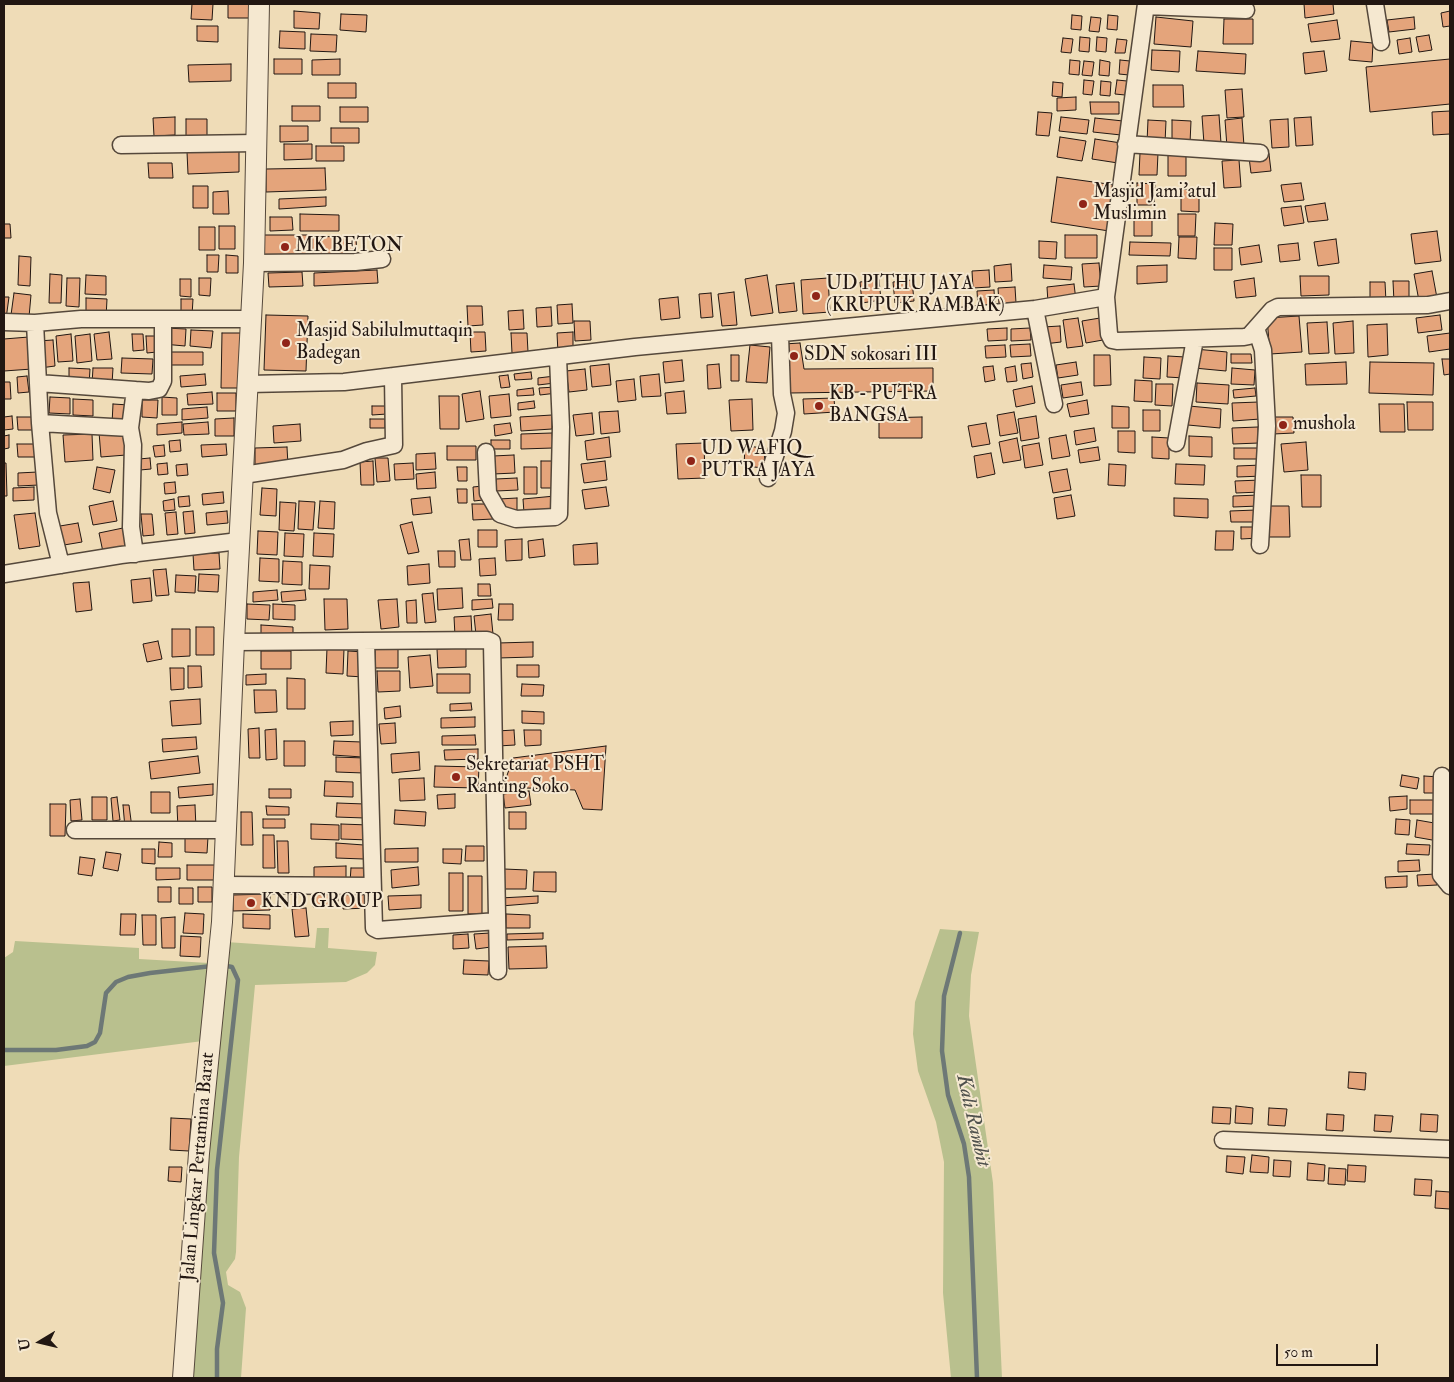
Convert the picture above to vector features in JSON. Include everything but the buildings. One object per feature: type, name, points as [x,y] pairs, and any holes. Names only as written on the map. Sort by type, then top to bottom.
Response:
[{"type":"street","name":"Jalan Lingkar Pertamina Barat","points":[[183,1378],[199,1153],[223,885],[254,263],[259,4]]},
{"type":"street","points":[[1375,4],[1382,42]]},
{"type":"street","points":[[1246,10],[1146,5],[1106,297],[1109,334],[1112,340],[1250,336],[1272,310],[1278,307],[1428,305],[1450,301]]},
{"type":"street","points":[[121,145],[256,143]]},
{"type":"street","points":[[1126,144],[1260,153]]},
{"type":"street","points":[[254,263],[355,262],[382,259]]},
{"type":"street","points":[[248,384],[344,382],[558,358],[634,347],[780,335],[1036,308],[1106,297]]},
{"type":"street","points":[[1036,308],[1054,404]]},
{"type":"street","points":[[4,322],[35,323],[81,319],[251,319]]},
{"type":"street","points":[[38,384],[149,391],[159,388],[163,381],[163,319]]},
{"type":"street","points":[[35,323],[40,424],[48,513],[61,565]]},
{"type":"street","points":[[1256,328],[1263,350],[1267,426],[1260,545]]},
{"type":"street","points":[[768,478],[783,431],[786,413],[782,394],[780,335]]},
{"type":"street","points":[[1176,443],[1195,339]]},
{"type":"street","points":[[486,452],[488,493],[500,514],[516,519],[555,517],[559,514],[561,427],[558,358]]},
{"type":"street","points":[[243,475],[343,460],[367,451],[394,445],[392,376]]},
{"type":"street","points":[[135,390],[130,428],[133,445],[131,527],[135,554]]},
{"type":"street","points":[[40,424],[130,428]]},
{"type":"street","points":[[4,574],[135,554],[239,541]]},
{"type":"street","points":[[234,642],[488,640],[492,642],[498,970]]},
{"type":"street","points":[[366,642],[372,924],[378,930],[497,921]]},
{"type":"street","points":[[1442,776],[1441,875],[1450,886]]},
{"type":"street","points":[[75,830],[225,830]]},
{"type":"street","points":[[223,885],[372,886]]},
{"type":"street","points":[[1223,1140],[1450,1149]]},
{"type":"green space","points":[[317,928],[329,928],[328,948],[377,952],[375,965],[367,973],[346,982],[255,985],[239,1157],[236,1252],[235,1259],[226,1272],[228,1285],[240,1292],[246,1308],[241,1378],[189,1378],[226,942],[315,948]]},
{"type":"green space","points":[[940,929],[979,932],[971,975],[969,1016],[993,1183],[1002,1378],[951,1378],[943,1293],[944,1162],[936,1122],[918,1071],[913,1034],[915,1002]]},
{"type":"green space","points":[[15,941],[139,948],[139,959],[209,963],[203,1041],[4,1066],[4,958],[13,952]]},
{"type":"waterway","name":"Kali Rambit","points":[[960,933],[944,996],[942,1051],[948,1095],[964,1144],[969,1177],[977,1378]]},
{"type":"waterway","points":[[217,1378],[217,1349],[223,1303],[214,1253],[217,1170],[238,980],[232,967],[222,965]]},
{"type":"waterway","points":[[4,1050],[56,1050],[87,1046],[95,1042],[100,1033],[106,993],[116,982],[128,977],[150,973],[212,966]]},
{"type":"place","name":"Masjid Jami'atul Muslimin","points":[[1083,204]]},
{"type":"place","name":"MK BETON","points":[[285,247]]},
{"type":"place","name":"UD PITHU JAYA (KRUPUK RAMBAK)","points":[[816,296]]},
{"type":"place","name":"Masjid Sabilulmuttaqin Badegan","points":[[286,343]]},
{"type":"place","name":"SDN sokosari III","points":[[794,356]]},
{"type":"place","name":"KB - PUTRA BANGSA","points":[[819,406]]},
{"type":"place","name":"mushola","points":[[1283,425]]},
{"type":"place","name":"UD WAFIQ PUTRA JAYA","points":[[691,461]]},
{"type":"place","name":"Sekretariat PSHT Ranting Soko","points":[[456,777]]},
{"type":"place","name":"KND GROUP","points":[[251,903]]}]
